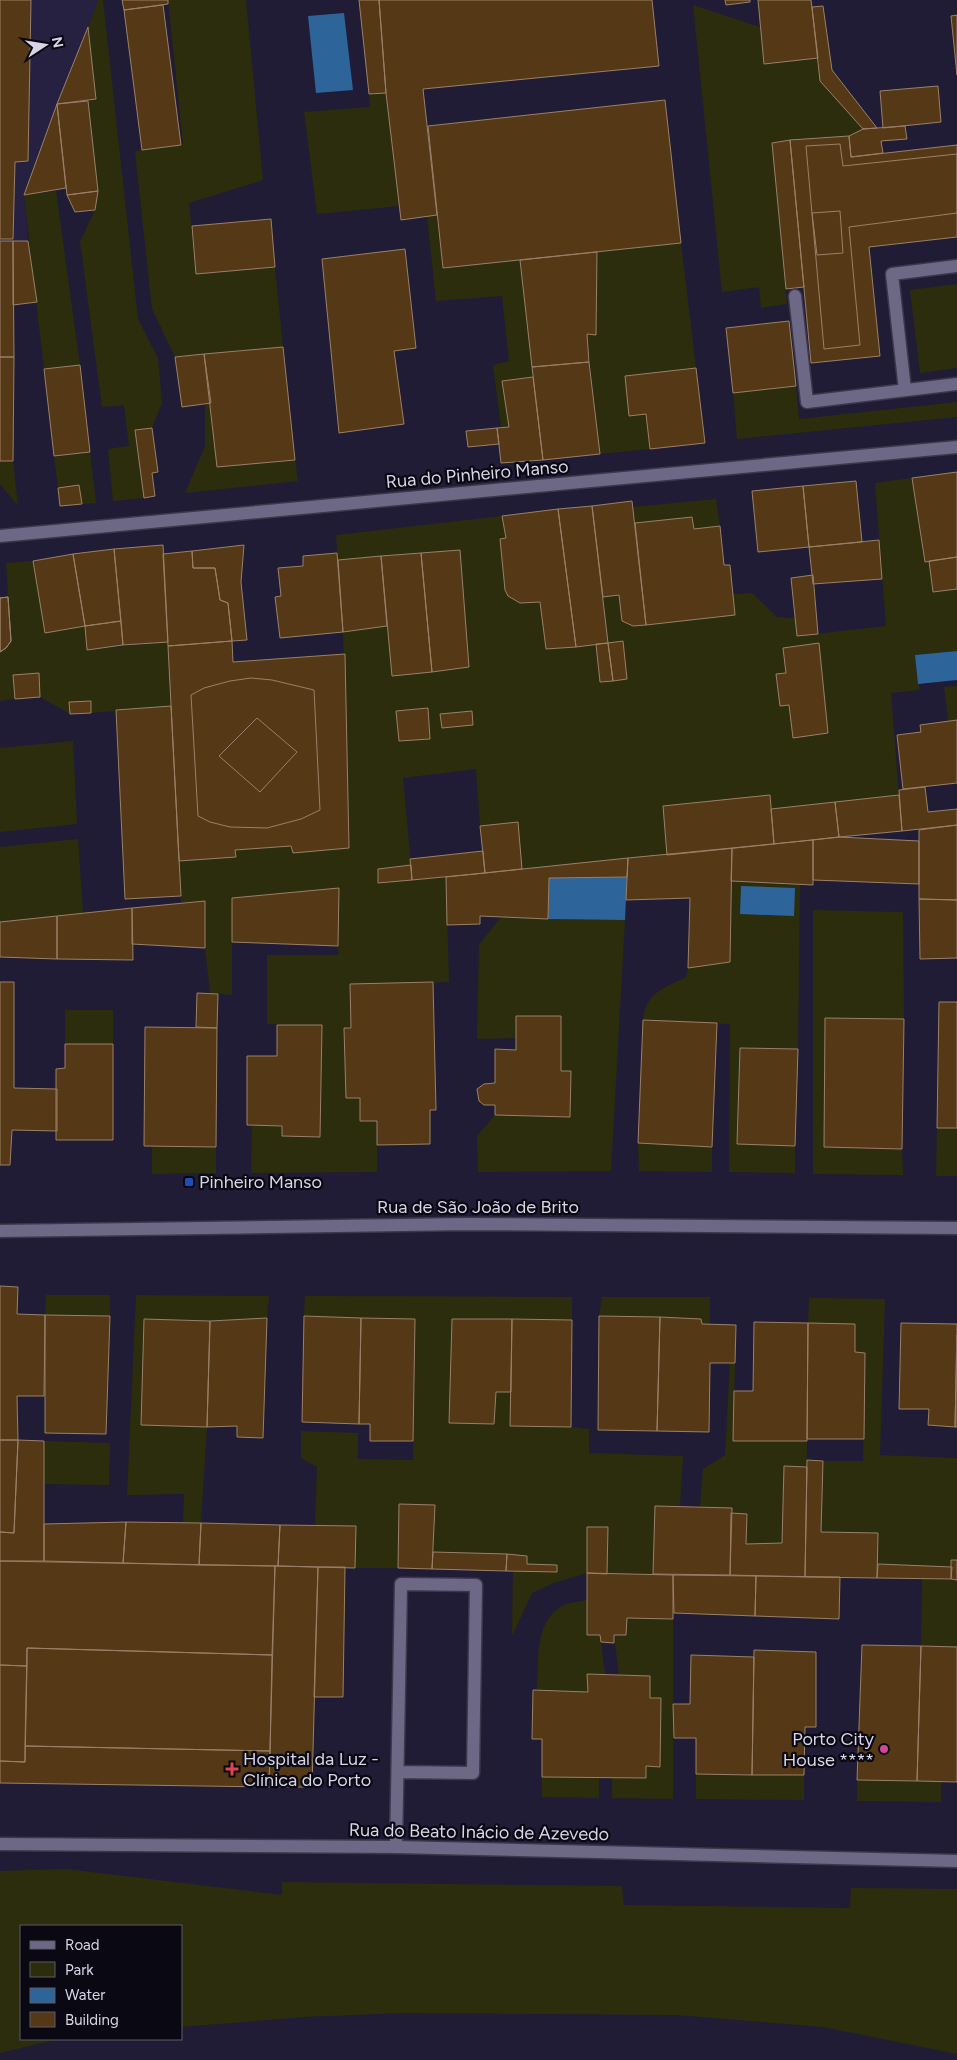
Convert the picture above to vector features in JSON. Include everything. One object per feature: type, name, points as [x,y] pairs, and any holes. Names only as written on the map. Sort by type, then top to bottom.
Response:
[{"type":"main road","points":[[905,390],[892,274],[957,266]]},
{"type":"main road","points":[[795,296],[807,402],[957,384]]},
{"type":"main road","name":"Rua do Pinheiro Manso","points":[[0,536],[957,448]]},
{"type":"main road","name":"Rua de São João de Brito","points":[[0,1232],[467,1224],[957,1228]]},
{"type":"main road","points":[[396,1847],[401,1584],[476,1585],[473,1773],[398,1772]]},
{"type":"main road","name":"Rua do Beato Inácio de Azevedo","points":[[0,1844],[396,1847],[957,1861]]},
{"type":"shaded area","points":[[0,0],[98,0],[24,195],[28,241],[0,241]]},
{"type":"green space","points":[[98,0],[103,0],[138,319],[158,358],[162,403],[152,428],[135,430],[144,498],[113,501],[108,449],[129,446],[124,405],[102,407],[80,241],[95,210],[98,189],[88,101],[96,99],[88,27]]},
{"type":"green space","points":[[168,0],[246,0],[263,180],[189,203],[196,274],[275,267],[283,347],[175,357],[152,309],[135,151],[183,144]]},
{"type":"green space","points":[[693,5],[760,27],[764,64],[818,58],[820,81],[863,129],[849,136],[772,143],[787,304],[761,308],[759,287],[722,292]]},
{"type":"green space","points":[[386,93],[400,206],[317,214],[304,112],[370,107],[369,94]]},
{"type":"green space","points":[[56,191],[80,365],[44,369],[24,195]]},
{"type":"green space","points":[[437,215],[443,268],[520,260],[533,377],[502,381],[509,427],[501,427],[493,365],[509,361],[502,296],[436,301],[427,216]]},
{"type":"green space","points":[[681,243],[696,368],[626,376],[646,414],[650,449],[600,454],[587,334],[596,335],[597,252]]},
{"type":"green space","points":[[957,284],[957,368],[920,373],[910,290]]},
{"type":"green space","points":[[796,386],[799,419],[957,402],[957,417],[737,439],[733,393]]},
{"type":"green space","points":[[211,403],[217,467],[295,460],[298,481],[185,493],[205,446],[205,404]]},
{"type":"green space","points":[[90,452],[96,503],[82,504],[79,485],[58,488],[54,457]]},
{"type":"green space","points":[[0,461],[13,461],[18,506],[0,484]]},
{"type":"green space","points":[[912,478],[924,561],[929,561],[933,592],[957,589],[957,651],[915,655],[920,690],[891,693],[899,795],[771,809],[770,795],[663,806],[667,855],[522,869],[518,822],[480,826],[476,769],[403,778],[411,865],[378,869],[378,883],[446,877],[449,982],[350,985],[351,1028],[344,1028],[346,1098],[360,1098],[361,1120],[377,1121],[377,1172],[251,1173],[252,1126],[282,1126],[282,1136],[320,1137],[322,1026],[267,1024],[267,955],[338,955],[339,888],[232,898],[232,995],[210,993],[205,948],[205,901],[181,903],[179,861],[236,856],[235,850],[291,846],[293,853],[349,847],[343,632],[387,626],[393,676],[469,666],[460,550],[338,560],[336,535],[502,516],[506,538],[500,539],[514,599],[520,603],[540,602],[546,649],[596,644],[601,682],[627,679],[623,641],[608,643],[603,597],[619,595],[622,621],[633,626],[734,615],[732,594],[752,593],[777,617],[795,618],[797,636],[886,626],[875,483]],"holes":[[[819,644],[828,733],[793,738],[789,705],[780,705],[776,675],[786,673],[783,648]],[[427,708],[430,738],[399,741],[396,711]]]},
{"type":"green space","points":[[716,499],[720,526],[694,529],[692,517],[635,523],[633,507]]},
{"type":"green space","points":[[33,561],[45,633],[85,626],[87,650],[168,642],[171,706],[91,713],[91,701],[69,702],[70,714],[40,697],[38,673],[13,675],[15,699],[0,701],[0,652],[11,641],[6,563]]},
{"type":"green space","points":[[957,686],[957,720],[948,721],[944,687]]},
{"type":"green space","points":[[73,741],[77,824],[0,832],[0,748]]},
{"type":"green space","points":[[78,839],[83,913],[0,922],[0,847]]},
{"type":"green space","points":[[731,881],[800,885],[798,1049],[740,1048],[737,1143],[795,1146],[795,1173],[729,1172],[730,1024],[643,1020],[648,1003],[652,997],[657,992],[686,977],[688,968],[730,962]]},
{"type":"green space","points":[[813,910],[903,912],[904,1019],[825,1018],[824,1147],[902,1149],[903,1175],[813,1174]]},
{"type":"green space","points":[[500,918],[625,920],[611,1171],[478,1172],[477,1136],[495,1115],[570,1117],[571,1071],[561,1071],[561,1016],[516,1016],[516,1038],[477,1039],[479,945]]},
{"type":"green space","points":[[65,1010],[113,1010],[113,1044],[65,1044]]},
{"type":"green space","points":[[937,1128],[957,1128],[957,1176],[936,1176]]},
{"type":"green space","points":[[638,1143],[712,1147],[712,1172],[639,1171]]},
{"type":"green space","points":[[152,1146],[216,1147],[216,1173],[152,1174]]},
{"type":"green space","points":[[46,1295],[110,1295],[110,1316],[45,1315]]},
{"type":"green space","points":[[136,1295],[269,1296],[267,1318],[210,1321],[144,1319],[141,1425],[207,1427],[201,1523],[183,1523],[184,1494],[127,1495]]},
{"type":"green space","points":[[305,1296],[572,1297],[572,1320],[452,1319],[449,1423],[494,1424],[496,1392],[511,1392],[571,1427],[589,1429],[589,1453],[683,1456],[680,1506],[655,1506],[653,1574],[587,1573],[554,1583],[532,1593],[512,1636],[513,1571],[557,1572],[557,1565],[527,1564],[527,1556],[433,1552],[434,1505],[399,1504],[398,1568],[355,1568],[356,1526],[315,1526],[317,1467],[301,1458],[301,1431],[358,1433],[358,1459],[413,1460],[415,1320],[304,1316]]},
{"type":"green space","points":[[602,1297],[710,1297],[710,1324],[702,1324],[701,1319],[599,1316]]},
{"type":"green space","points":[[809,1298],[885,1299],[880,1455],[957,1458],[957,1560],[952,1567],[878,1564],[878,1533],[821,1532],[823,1461],[863,1461],[865,1353],[855,1352],[808,1323]]},
{"type":"green space","points":[[730,1363],[735,1363],[733,1441],[807,1441],[807,1467],[784,1466],[782,1543],[746,1544],[747,1514],[731,1513],[731,1508],[700,1507],[703,1469],[725,1455]]},
{"type":"green space","points":[[44,1441],[110,1443],[109,1485],[44,1484]]},
{"type":"green space","points":[[922,1579],[957,1580],[957,1647],[921,1646]]},
{"type":"green space","points":[[587,1600],[587,1635],[600,1635],[605,1674],[587,1674],[588,1692],[537,1690],[538,1655],[542,1631],[547,1621],[554,1612],[564,1605]]},
{"type":"green space","points":[[627,1618],[673,1619],[673,1799],[612,1798],[612,1778],[646,1778],[646,1766],[660,1767],[661,1698],[650,1698],[650,1676],[619,1675],[614,1635]]},
{"type":"green space","points":[[696,1774],[804,1775],[804,1800],[696,1799]]},
{"type":"green space","points":[[542,1777],[599,1778],[599,1798],[542,1797]]},
{"type":"green space","points":[[857,1780],[941,1782],[941,1802],[857,1801]]},
{"type":"green space","points":[[66,1869],[282,1895],[282,1882],[622,1886],[624,1905],[850,1908],[851,1888],[957,1889],[957,2054],[823,2027],[677,2015],[402,2013],[304,2017],[182,2027],[182,1925],[20,1925],[20,2040],[62,2040],[50,2041],[0,2053],[0,1871]]},
{"type":"water","points":[[344,13],[353,90],[316,93],[308,16]]},
{"type":"water","points":[[957,651],[957,680],[918,684],[915,655]]},
{"type":"water","points":[[627,877],[625,920],[548,919],[549,878]]},
{"type":"water","points":[[741,886],[795,888],[794,916],[740,914]]},
{"type":"building","points":[[0,0],[31,0],[28,161],[15,162],[13,239],[0,239]]},
{"type":"building","points":[[122,0],[168,0],[168,4],[124,10]]},
{"type":"building","points":[[359,0],[379,0],[386,93],[369,94]]},
{"type":"building","points":[[379,0],[652,0],[659,66],[423,89],[437,215],[401,220],[386,93]]},
{"type":"building","points":[[725,0],[750,0],[750,2],[726,5]]},
{"type":"building","points":[[758,0],[811,0],[818,58],[764,64]]},
{"type":"building","points":[[163,5],[181,145],[142,150],[124,10]]},
{"type":"building","points":[[823,6],[832,70],[877,128],[863,129],[820,81],[812,7]]},
{"type":"building","points":[[957,15],[957,75],[951,16]]},
{"type":"building","points":[[88,27],[96,99],[57,104]]},
{"type":"building","points":[[938,86],[941,122],[883,128],[880,91]]},
{"type":"building","points":[[665,100],[681,243],[443,268],[428,126]]},
{"type":"building","points":[[88,101],[98,191],[67,195],[57,104]]},
{"type":"building","points":[[57,104],[66,188],[24,195]]},
{"type":"building","points":[[905,126],[907,139],[881,141],[883,153],[851,157],[849,136],[863,129]]},
{"type":"building","points":[[849,136],[851,157],[957,145],[957,237],[869,247],[880,356],[811,363],[790,140]]},
{"type":"building","points":[[790,140],[804,287],[786,289],[772,143]]},
{"type":"building","points":[[840,144],[843,166],[957,154],[957,213],[849,227],[860,345],[824,349],[806,146]]},
{"type":"building","points":[[98,191],[95,210],[75,212],[67,195]]},
{"type":"building","points":[[840,211],[843,253],[817,255],[812,213]]},
{"type":"building","points":[[271,219],[275,267],[196,274],[192,226]]},
{"type":"building","points":[[0,241],[13,241],[14,357],[0,357]]},
{"type":"building","points":[[13,241],[28,241],[37,302],[13,305]]},
{"type":"building","points":[[405,249],[416,348],[394,351],[404,424],[339,433],[322,259]]},
{"type":"building","points":[[597,252],[596,335],[587,334],[589,362],[532,367],[520,260]]},
{"type":"building","points":[[789,321],[796,386],[733,393],[726,328]]},
{"type":"building","points":[[283,347],[295,460],[217,467],[204,354]]},
{"type":"building","points":[[204,354],[211,403],[182,407],[175,357]]},
{"type":"building","points":[[0,357],[14,357],[13,461],[0,461]]},
{"type":"building","points":[[589,362],[600,454],[543,460],[532,367]]},
{"type":"building","points":[[80,365],[90,452],[54,456],[44,369]]},
{"type":"building","points":[[696,368],[705,443],[650,449],[646,414],[629,416],[625,376]]},
{"type":"building","points":[[533,377],[543,460],[501,463],[497,428],[509,427],[502,381]]},
{"type":"building","points":[[152,428],[158,472],[152,473],[155,496],[144,498],[135,430]]},
{"type":"building","points":[[497,428],[499,444],[468,447],[466,431]]},
{"type":"building","points":[[957,472],[957,557],[925,562],[912,478]]},
{"type":"building","points":[[856,481],[862,542],[809,547],[803,486]]},
{"type":"building","points":[[79,485],[82,504],[60,506],[58,488]]},
{"type":"building","points":[[803,486],[809,547],[758,552],[752,491]]},
{"type":"building","points":[[632,501],[646,625],[633,626],[622,621],[619,595],[603,597],[592,506]]},
{"type":"building","points":[[592,506],[608,643],[576,647],[558,509]]},
{"type":"building","points":[[558,509],[576,647],[546,649],[540,602],[520,603],[508,596],[505,590],[500,539],[506,538],[502,516]]},
{"type":"building","points":[[692,517],[694,529],[720,526],[724,565],[730,565],[735,615],[646,625],[635,523]]},
{"type":"building","points":[[879,540],[882,579],[813,584],[809,547]]},
{"type":"building","points":[[163,545],[168,642],[123,645],[114,549]]},
{"type":"building","points":[[244,545],[241,582],[247,640],[232,641],[228,603],[220,600],[215,568],[193,568],[192,551]]},
{"type":"building","points":[[114,549],[121,621],[85,626],[73,554]]},
{"type":"building","points":[[460,550],[469,667],[432,672],[421,553]]},
{"type":"building","points":[[192,551],[193,568],[215,568],[220,600],[228,603],[232,641],[168,646],[163,554]]},
{"type":"building","points":[[337,553],[343,632],[280,638],[275,597],[281,596],[278,568],[303,566],[303,556]]},
{"type":"building","points":[[421,553],[432,672],[392,676],[381,556]]},
{"type":"building","points":[[73,554],[85,626],[45,633],[33,561]]},
{"type":"building","points":[[381,556],[387,626],[343,632],[338,560]]},
{"type":"building","points":[[957,557],[957,589],[933,592],[929,561]]},
{"type":"building","points":[[813,575],[818,634],[797,636],[791,578]]},
{"type":"building","points":[[8,597],[11,641],[0,652],[0,598]]},
{"type":"building","points":[[8,597],[11,641],[0,652],[0,598]]},
{"type":"building","points":[[121,621],[123,645],[87,650],[85,626]]},
{"type":"building","points":[[232,641],[233,662],[345,654],[349,848],[293,853],[291,846],[235,850],[236,857],[179,861],[168,646]]},
{"type":"building","points":[[623,641],[627,679],[613,681],[608,643]]},
{"type":"building","points":[[608,643],[613,681],[600,682],[596,644]]},
{"type":"building","points":[[819,643],[828,733],[793,738],[789,705],[780,706],[776,674],[786,673],[783,648]]},
{"type":"building","points":[[39,673],[40,697],[15,699],[13,675]]},
{"type":"building","points":[[251,678],[272,680],[314,690],[320,810],[301,819],[267,828],[230,827],[210,822],[198,816],[191,695],[204,688]]},
{"type":"building","points":[[91,701],[91,713],[70,714],[69,702]]},
{"type":"building","points":[[171,706],[181,896],[125,899],[116,710]]},
{"type":"building","points":[[428,708],[430,739],[399,741],[396,711]]},
{"type":"building","points":[[472,711],[473,725],[442,728],[440,714]]},
{"type":"building","points":[[257,718],[297,752],[260,792],[219,756]]},
{"type":"building","points":[[957,720],[957,783],[903,789],[897,735],[921,732],[920,725]]},
{"type":"building","points":[[925,787],[928,812],[957,809],[957,825],[902,831],[899,790]]},
{"type":"building","points":[[770,795],[774,844],[667,855],[663,806]]},
{"type":"building","points":[[899,795],[902,831],[839,837],[835,802]]},
{"type":"building","points":[[835,802],[839,837],[774,844],[771,809]]},
{"type":"building","points":[[518,822],[522,869],[485,873],[480,826]]},
{"type":"building","points":[[957,825],[957,900],[919,899],[919,830]]},
{"type":"building","points":[[839,837],[919,841],[919,884],[813,880],[813,840]]},
{"type":"building","points":[[813,840],[813,885],[731,881],[732,848]]},
{"type":"building","points":[[732,848],[730,962],[688,968],[690,898],[626,900],[628,858]]},
{"type":"building","points":[[483,851],[485,873],[412,880],[410,859]]},
{"type":"building","points":[[628,858],[627,877],[549,878],[548,919],[480,916],[480,924],[447,925],[446,877]]},
{"type":"building","points":[[411,865],[412,880],[378,883],[378,869]]},
{"type":"building","points":[[339,888],[338,946],[232,942],[232,898]]},
{"type":"building","points":[[919,899],[957,900],[957,958],[920,959]]},
{"type":"building","points":[[205,901],[205,948],[132,944],[132,908]]},
{"type":"building","points":[[132,908],[133,960],[57,959],[57,916]]},
{"type":"building","points":[[57,916],[57,959],[0,957],[0,922]]},
{"type":"building","points":[[0,982],[14,982],[14,1088],[57,1089],[57,1131],[12,1130],[10,1165],[0,1165]]},
{"type":"building","points":[[433,982],[436,1110],[430,1110],[430,1144],[377,1145],[377,1121],[360,1121],[360,1098],[346,1098],[344,1028],[351,1028],[350,984]]},
{"type":"building","points":[[197,993],[218,994],[217,1028],[196,1027]]},
{"type":"building","points":[[939,1002],[957,1002],[957,1128],[937,1128]]},
{"type":"building","points":[[516,1016],[561,1016],[561,1071],[571,1071],[570,1117],[495,1115],[495,1105],[484,1105],[479,1101],[477,1089],[484,1084],[495,1083],[495,1049],[516,1050]]},
{"type":"building","points":[[825,1018],[904,1019],[902,1149],[824,1147]]},
{"type":"building","points":[[643,1020],[717,1023],[712,1147],[638,1143]]},
{"type":"building","points":[[277,1025],[322,1025],[320,1137],[282,1136],[282,1126],[247,1125],[247,1056],[277,1056]]},
{"type":"building","points":[[145,1027],[217,1028],[216,1147],[144,1146]]},
{"type":"building","points":[[65,1044],[113,1044],[113,1140],[56,1140],[56,1069],[65,1068]]},
{"type":"building","points":[[740,1048],[798,1049],[795,1146],[737,1144]]},
{"type":"building","points":[[0,1286],[18,1287],[17,1314],[45,1315],[44,1396],[17,1396],[18,1440],[0,1440]]},
{"type":"building","points":[[45,1315],[110,1316],[106,1434],[45,1433]]},
{"type":"building","points":[[304,1316],[361,1318],[359,1424],[302,1422]]},
{"type":"building","points":[[599,1316],[660,1317],[657,1431],[598,1430]]},
{"type":"building","points":[[660,1317],[701,1319],[702,1324],[736,1325],[735,1363],[710,1363],[709,1432],[657,1431]]},
{"type":"building","points":[[267,1318],[263,1438],[237,1437],[237,1426],[207,1427],[210,1321]]},
{"type":"building","points":[[361,1318],[415,1319],[413,1441],[370,1441],[370,1424],[359,1424]]},
{"type":"building","points":[[144,1319],[210,1321],[207,1427],[141,1425]]},
{"type":"building","points":[[452,1319],[512,1319],[511,1392],[496,1392],[494,1424],[449,1423]]},
{"type":"building","points":[[512,1319],[572,1320],[571,1427],[510,1426]]},
{"type":"building","points":[[754,1322],[808,1323],[807,1441],[733,1441],[734,1391],[753,1391]]},
{"type":"building","points":[[808,1323],[855,1324],[855,1352],[865,1353],[864,1439],[807,1439]]},
{"type":"building","points":[[901,1323],[957,1324],[955,1427],[928,1425],[929,1409],[899,1409]]},
{"type":"building","points":[[957,1335],[957,1427],[955,1427]]},
{"type":"building","points":[[0,1440],[18,1440],[14,1533],[0,1532]]},
{"type":"building","points":[[18,1440],[44,1441],[44,1561],[0,1561],[0,1532],[14,1533]]},
{"type":"building","points":[[807,1460],[823,1461],[821,1532],[878,1533],[877,1578],[805,1577]]},
{"type":"building","points":[[784,1466],[807,1467],[805,1577],[730,1575],[731,1513],[747,1514],[746,1544],[782,1543]]},
{"type":"building","points":[[399,1504],[435,1505],[432,1569],[398,1568]]},
{"type":"building","points":[[655,1506],[732,1508],[730,1575],[653,1574]]},
{"type":"building","points":[[126,1522],[201,1523],[199,1565],[123,1563]]},
{"type":"building","points":[[126,1522],[123,1563],[44,1561],[44,1524]]},
{"type":"building","points":[[201,1523],[280,1525],[278,1566],[199,1565]]},
{"type":"building","points":[[280,1525],[356,1526],[355,1568],[278,1566]]},
{"type":"building","points":[[587,1527],[608,1527],[607,1574],[587,1573]]},
{"type":"building","points":[[433,1552],[507,1554],[506,1571],[432,1569]]},
{"type":"building","points":[[507,1554],[527,1556],[527,1564],[557,1565],[557,1572],[506,1571]]},
{"type":"building","points":[[951,1560],[957,1560],[957,1580],[951,1579]]},
{"type":"building","points":[[0,1561],[275,1566],[272,1655],[27,1648],[27,1666],[0,1665]]},
{"type":"building","points":[[878,1564],[952,1567],[951,1579],[877,1578]]},
{"type":"building","points":[[275,1566],[318,1567],[312,1787],[269,1787]]},
{"type":"building","points":[[318,1567],[345,1567],[343,1697],[314,1697]]},
{"type":"building","points":[[587,1573],[673,1575],[673,1619],[627,1618],[626,1635],[614,1635],[614,1643],[601,1642],[600,1635],[587,1635]]},
{"type":"building","points":[[673,1575],[756,1576],[755,1616],[674,1613]]},
{"type":"building","points":[[756,1576],[840,1577],[839,1619],[755,1616]]},
{"type":"building","points":[[862,1645],[921,1646],[917,1781],[857,1780]]},
{"type":"building","points":[[921,1646],[957,1647],[957,1782],[917,1781]]},
{"type":"building","points":[[27,1648],[272,1655],[270,1751],[25,1746]]},
{"type":"building","points":[[754,1650],[816,1652],[816,1727],[805,1727],[804,1775],[752,1775]]},
{"type":"building","points":[[691,1655],[754,1657],[752,1775],[696,1774],[696,1738],[674,1738],[673,1704],[690,1704]]},
{"type":"building","points":[[0,1665],[27,1666],[25,1762],[0,1761]]},
{"type":"building","points":[[587,1674],[650,1676],[650,1698],[661,1698],[660,1767],[646,1766],[646,1778],[542,1777],[542,1739],[532,1739],[533,1690],[588,1692]]},
{"type":"building","points":[[25,1746],[270,1751],[269,1787],[0,1783],[0,1761],[25,1762]]},
{"type":"place","name":"Pinheiro Manso","points":[[189,1182]]},
{"type":"place","name":"Porto City House ****","points":[[884,1749]]},
{"type":"place","name":"Hospital da Luz - Clínica do Porto","points":[[232,1769]]}]
